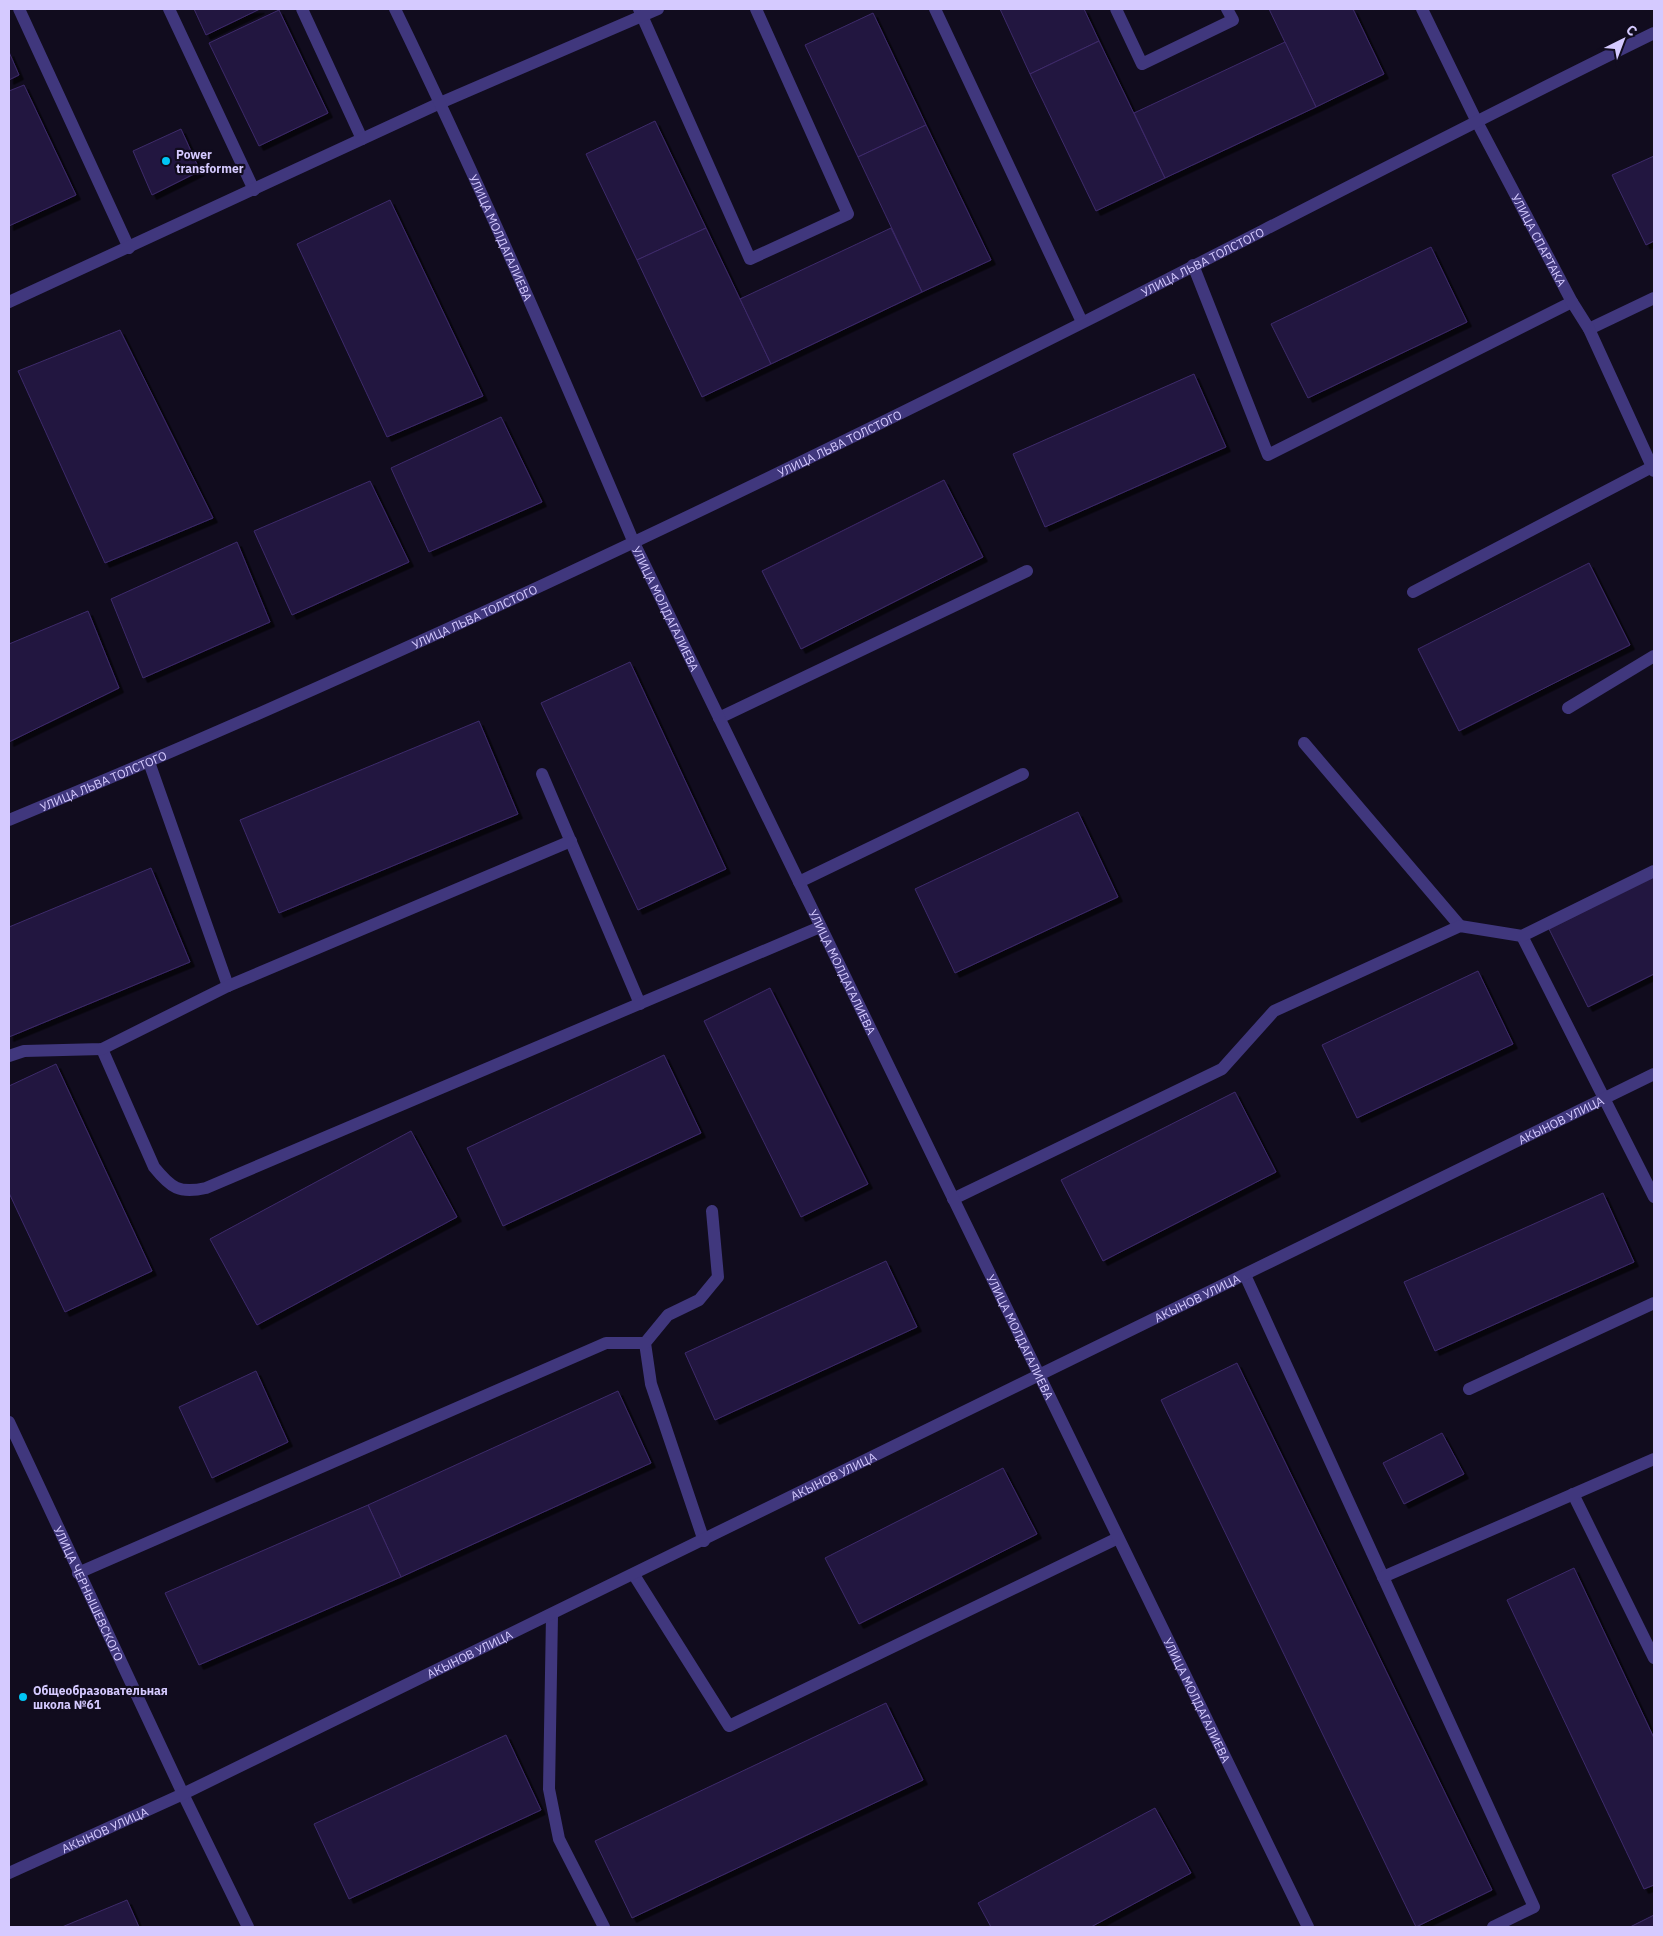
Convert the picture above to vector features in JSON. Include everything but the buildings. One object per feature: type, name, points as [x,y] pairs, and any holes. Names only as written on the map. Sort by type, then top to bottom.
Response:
[{"type":"street","points":[[18,9],[129,248]]},
{"type":"street","points":[[169,9],[254,190]]},
{"type":"street","points":[[302,9],[362,139]]},
{"type":"street","name":"УЛИЦА МОЛДАГАЛИЕВА","points":[[395,9],[440,103],[553,354],[634,543],[1308,1927]]},
{"type":"street","points":[[10,300],[129,248],[440,103],[641,13],[658,9]]},
{"type":"street","points":[[641,13],[750,259],[848,214],[756,9]]},
{"type":"street","points":[[935,9],[1082,322]]},
{"type":"street","points":[[1116,9],[1142,64],[1233,20],[1227,9]]},
{"type":"street","name":"УЛИЦА СПАРТАКА","points":[[1422,9],[1476,120],[1572,302],[1589,329],[1653,469]]},
{"type":"street","name":"УЛИЦА ЛЬВА ТОЛСТОГО","points":[[9,820],[149,762],[634,543],[1082,322],[1476,120],[1654,33]]},
{"type":"street","points":[[1193,265],[1268,455],[1572,302]]},
{"type":"street","points":[[1589,329],[1654,298]]},
{"type":"street","points":[[1412,592],[1653,469]]},
{"type":"street","points":[[719,718],[1027,570]]},
{"type":"street","points":[[1568,708],[1654,656]]},
{"type":"street","points":[[1304,743],[1460,926]]},
{"type":"street","points":[[149,762],[228,986]]},
{"type":"street","points":[[542,774],[640,1004]]},
{"type":"street","points":[[799,882],[1023,774]]},
{"type":"street","points":[[9,1056],[24,1051],[102,1049],[228,986],[571,840]]},
{"type":"street","points":[[953,1199],[1222,1069],[1274,1011],[1460,926],[1522,936],[1654,871]]},
{"type":"street","points":[[102,1049],[154,1167],[166,1182],[181,1191],[193,1191],[215,1185],[820,926]]},
{"type":"street","points":[[1522,936],[1654,1197]]},
{"type":"street","name":"АКЫНОВ УЛИЦА","points":[[9,1873],[183,1794],[552,1615],[1654,1074]]},
{"type":"street","points":[[78,1573],[606,1343],[644,1343],[668,1315],[699,1300],[718,1277],[712,1211]]},
{"type":"street","points":[[1245,1275],[1534,1907],[1493,1927]]},
{"type":"street","points":[[1469,1389],[1654,1303]]},
{"type":"street","points":[[644,1343],[651,1384],[704,1541]]},
{"type":"street","name":"УЛИЦА ЧЕРНЫШЕВСКОГО","points":[[9,1422],[78,1573],[248,1927]]},
{"type":"street","points":[[1383,1577],[1654,1459]]},
{"type":"street","points":[[1573,1494],[1654,1658]]},
{"type":"street","points":[[634,1575],[729,1726],[1118,1538]]},
{"type":"street","points":[[552,1615],[549,1788],[559,1839],[604,1927]]},
{"type":"place","name":"Power transformer","points":[[166,161]]},
{"type":"place","name":"Общеобразовательная школа №61","points":[[23,1697]]}]
